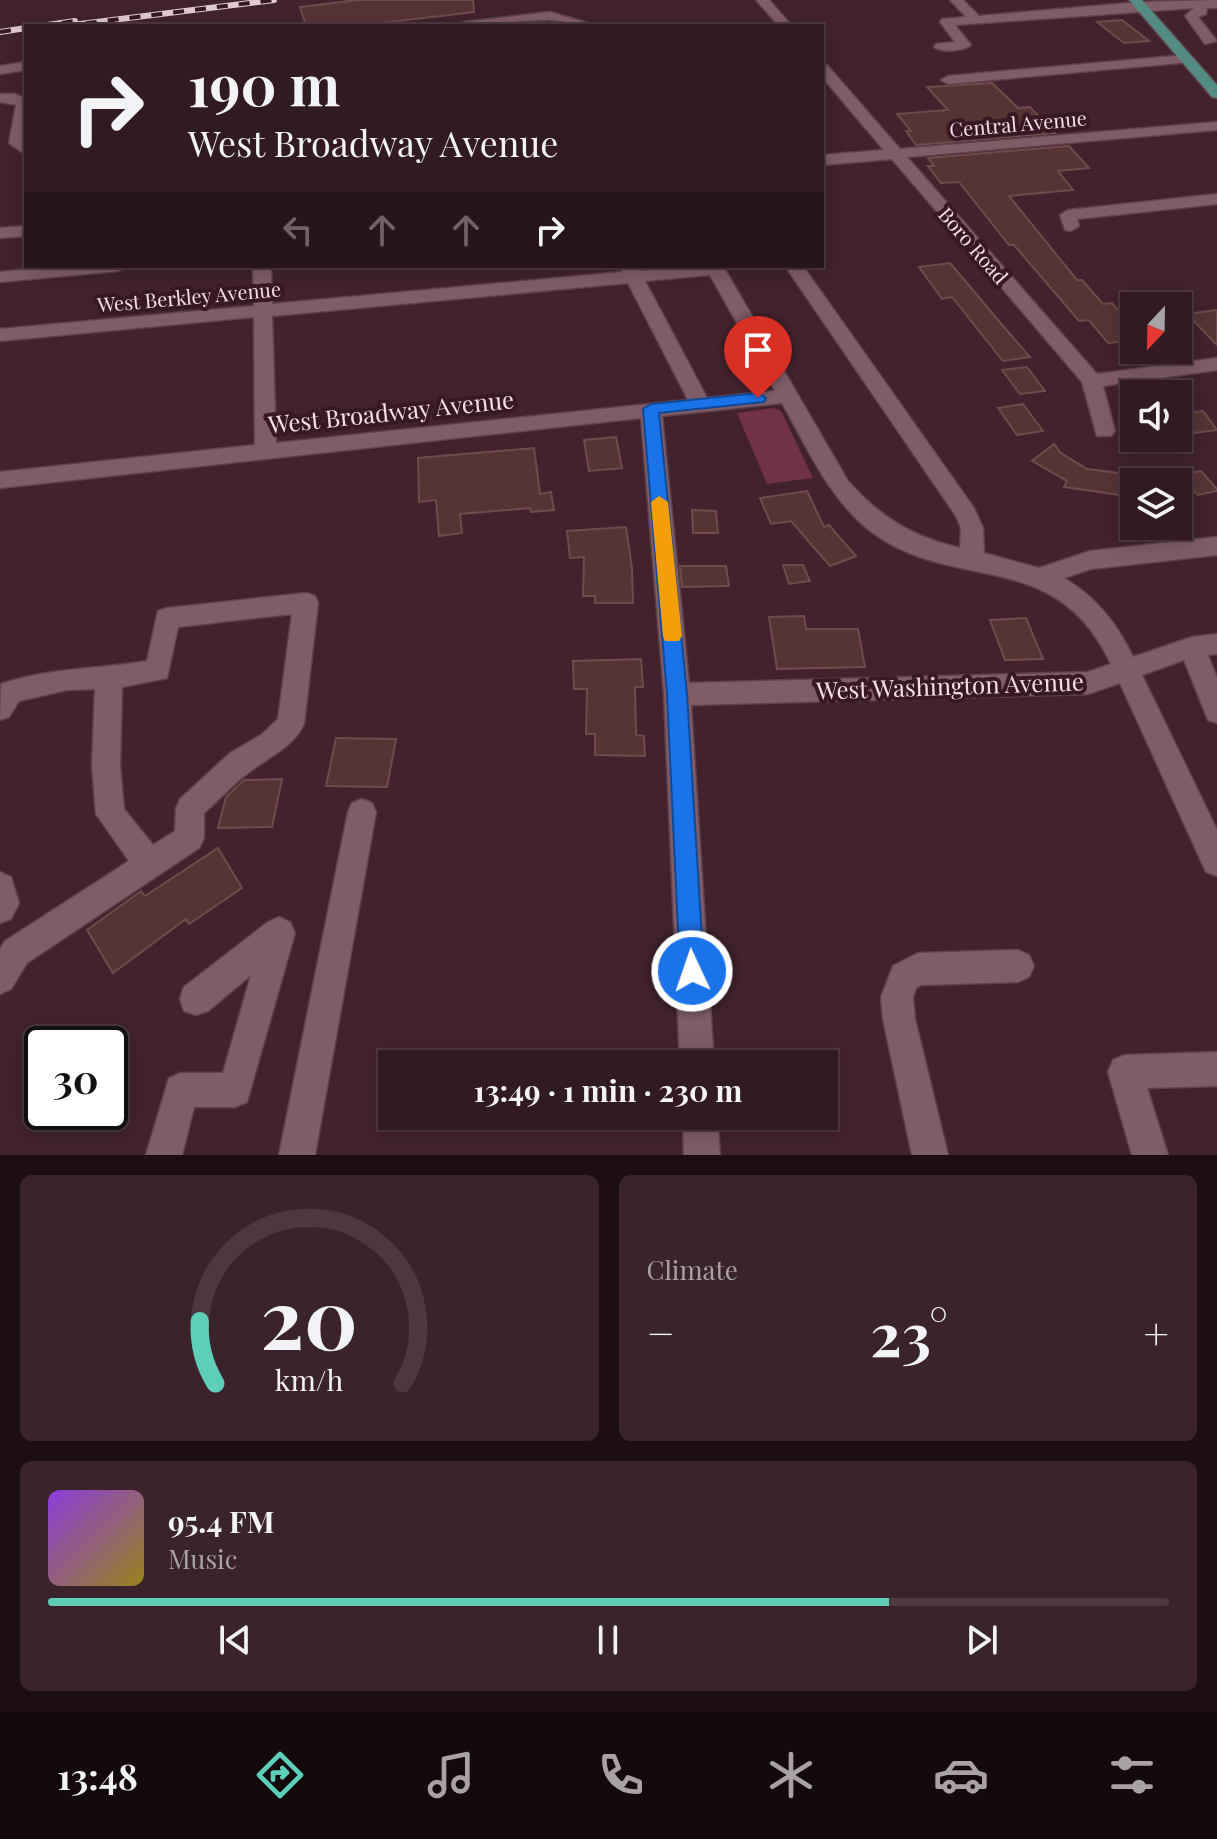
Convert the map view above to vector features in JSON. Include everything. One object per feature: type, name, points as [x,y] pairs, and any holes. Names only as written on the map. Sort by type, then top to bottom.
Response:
[{"type":"main road","points":[[1138,3],[1214,87]]},
{"type":"street","points":[[762,0],[784,23]]},
{"type":"street","points":[[956,0],[976,20]]},
{"type":"street","points":[[955,62],[936,42],[964,45],[946,22],[1138,3],[1217,4]]},
{"type":"street","points":[[1199,5],[1202,11],[1191,16],[1210,41]]},
{"type":"street","points":[[498,24],[533,22],[550,16],[584,24]]},
{"type":"street","points":[[948,80],[1186,59]]},
{"type":"street","points":[[0,70],[24,66]]},
{"type":"street","name":"Boro Road","points":[[824,70],[1092,381],[1104,431]]},
{"type":"street","points":[[0,98],[15,98],[23,103],[17,143],[24,148]]},
{"type":"street","name":"Central Avenue","points":[[824,160],[1217,126]]},
{"type":"street","points":[[1071,226],[1068,215],[1217,199]]},
{"type":"street","points":[[0,233],[24,231]]},
{"type":"street","points":[[0,277],[97,268]]},
{"type":"street","points":[[262,268],[266,451]]},
{"type":"street","points":[[715,268],[840,486],[875,522],[921,547],[1040,577],[1074,596],[1087,608],[1111,637],[1217,862]]},
{"type":"street","name":"West Berkley Avenue","points":[[0,335],[630,272],[715,268]]},
{"type":"street","points":[[795,268],[966,514],[972,528],[972,558]]},
{"type":"street","points":[[630,272],[700,403]]},
{"type":"street","points":[[1092,381],[1217,364]]},
{"type":"street","name":"West Broadway Avenue","points":[[0,480],[788,396]]},
{"type":"street","points":[[651,409],[677,694],[696,1050]]},
{"type":"street","points":[[1040,577],[1090,560],[1217,546]]},
{"type":"street","points":[[0,709],[10,692],[67,679],[109,678],[158,670],[167,618],[306,603],[291,724],[271,743],[240,762],[190,808],[189,838],[16,952],[1,975]]},
{"type":"street","points":[[1204,645],[1217,712]]},
{"type":"street","name":"West Washington Avenue","points":[[677,694],[1088,683],[1126,668],[1204,645]]},
{"type":"street","points":[[109,678],[106,766],[110,814],[150,864]]},
{"type":"street","points":[[297,1155],[362,812]]},
{"type":"street","points":[[0,887],[4,903],[0,908]]},
{"type":"street","points":[[164,1155],[181,1090],[235,1090],[279,933],[196,999]]},
{"type":"street","points":[[930,1155],[899,1019],[897,997],[904,977],[918,969],[1018,966]]},
{"type":"street","points":[[1150,1155],[1125,1072],[1217,1069]]},
{"type":"street","points":[[701,1130],[702,1155]]},
{"type":"shaded area","points":[[774,408],[781,411],[813,478],[767,484],[737,413]]},
{"type":"building","points":[[357,0],[473,0],[474,12],[372,24],[305,24],[300,7]]},
{"type":"building","points":[[1122,20],[1149,41],[1124,43],[1097,22]]},
{"type":"building","points":[[992,83],[1018,108],[1030,107],[1055,133],[916,145],[906,131],[911,131],[897,114],[948,110],[927,87]]},
{"type":"building","points":[[1069,146],[1089,168],[1058,171],[1073,190],[1009,196],[1077,280],[1082,280],[1103,304],[1112,303],[1120,312],[1120,342],[1108,343],[1089,320],[1079,321],[1014,245],[1009,245],[959,182],[941,183],[928,166],[934,166],[928,158]]},
{"type":"building","points":[[950,263],[1030,357],[1003,361],[952,297],[942,299],[919,267]]},
{"type":"building","points":[[1217,310],[1217,345],[1192,319],[1192,313]]},
{"type":"building","points":[[1027,367],[1045,391],[1020,394],[1002,370]]},
{"type":"building","points":[[1023,404],[1043,431],[1017,435],[998,408]]},
{"type":"building","points":[[1203,411],[1217,430],[1192,433],[1192,412]]},
{"type":"building","points":[[616,437],[622,468],[589,471],[584,440]]},
{"type":"building","points":[[1054,444],[1061,453],[1087,469],[1120,473],[1120,495],[1064,487],[1067,481],[1032,461]]},
{"type":"building","points":[[534,448],[540,494],[551,492],[554,510],[531,512],[530,508],[460,514],[462,533],[439,536],[436,500],[419,502],[418,458]]},
{"type":"building","points":[[1201,471],[1217,491],[1198,495],[1192,489],[1192,473]]},
{"type":"building","points":[[807,491],[824,527],[829,525],[856,556],[830,566],[791,521],[771,524],[760,498]]},
{"type":"building","points":[[692,510],[716,511],[718,533],[693,533]]},
{"type":"building","points":[[626,527],[633,603],[595,603],[595,596],[583,596],[584,557],[570,558],[567,531]]},
{"type":"building","points":[[783,565],[803,565],[810,581],[789,584]]},
{"type":"building","points":[[680,566],[726,566],[729,586],[682,587]]},
{"type":"building","points":[[804,616],[806,629],[858,629],[865,667],[777,669],[769,617]]},
{"type":"building","points":[[1026,618],[1043,659],[1005,660],[990,620]]},
{"type":"building","points":[[641,659],[643,687],[635,687],[636,735],[644,736],[645,756],[595,755],[595,734],[586,734],[587,689],[574,689],[573,661]]},
{"type":"building","points":[[336,738],[396,739],[387,787],[326,786]]},
{"type":"building","points":[[282,779],[272,827],[218,828],[226,797],[244,780]]},
{"type":"building","points":[[218,848],[242,888],[189,924],[186,919],[113,973],[87,930],[141,891],[145,896]]},
{"type":"railway","points":[[80,24],[274,0]]},
{"type":"railway","points":[[54,24],[75,21]]},
{"type":"railway","points":[[0,32],[24,28]]},
{"type":"slow traffic","points":[[659,502],[672,636]]},
{"type":"route","points":[[692,971],[677,694],[651,409],[758,398]]}]
